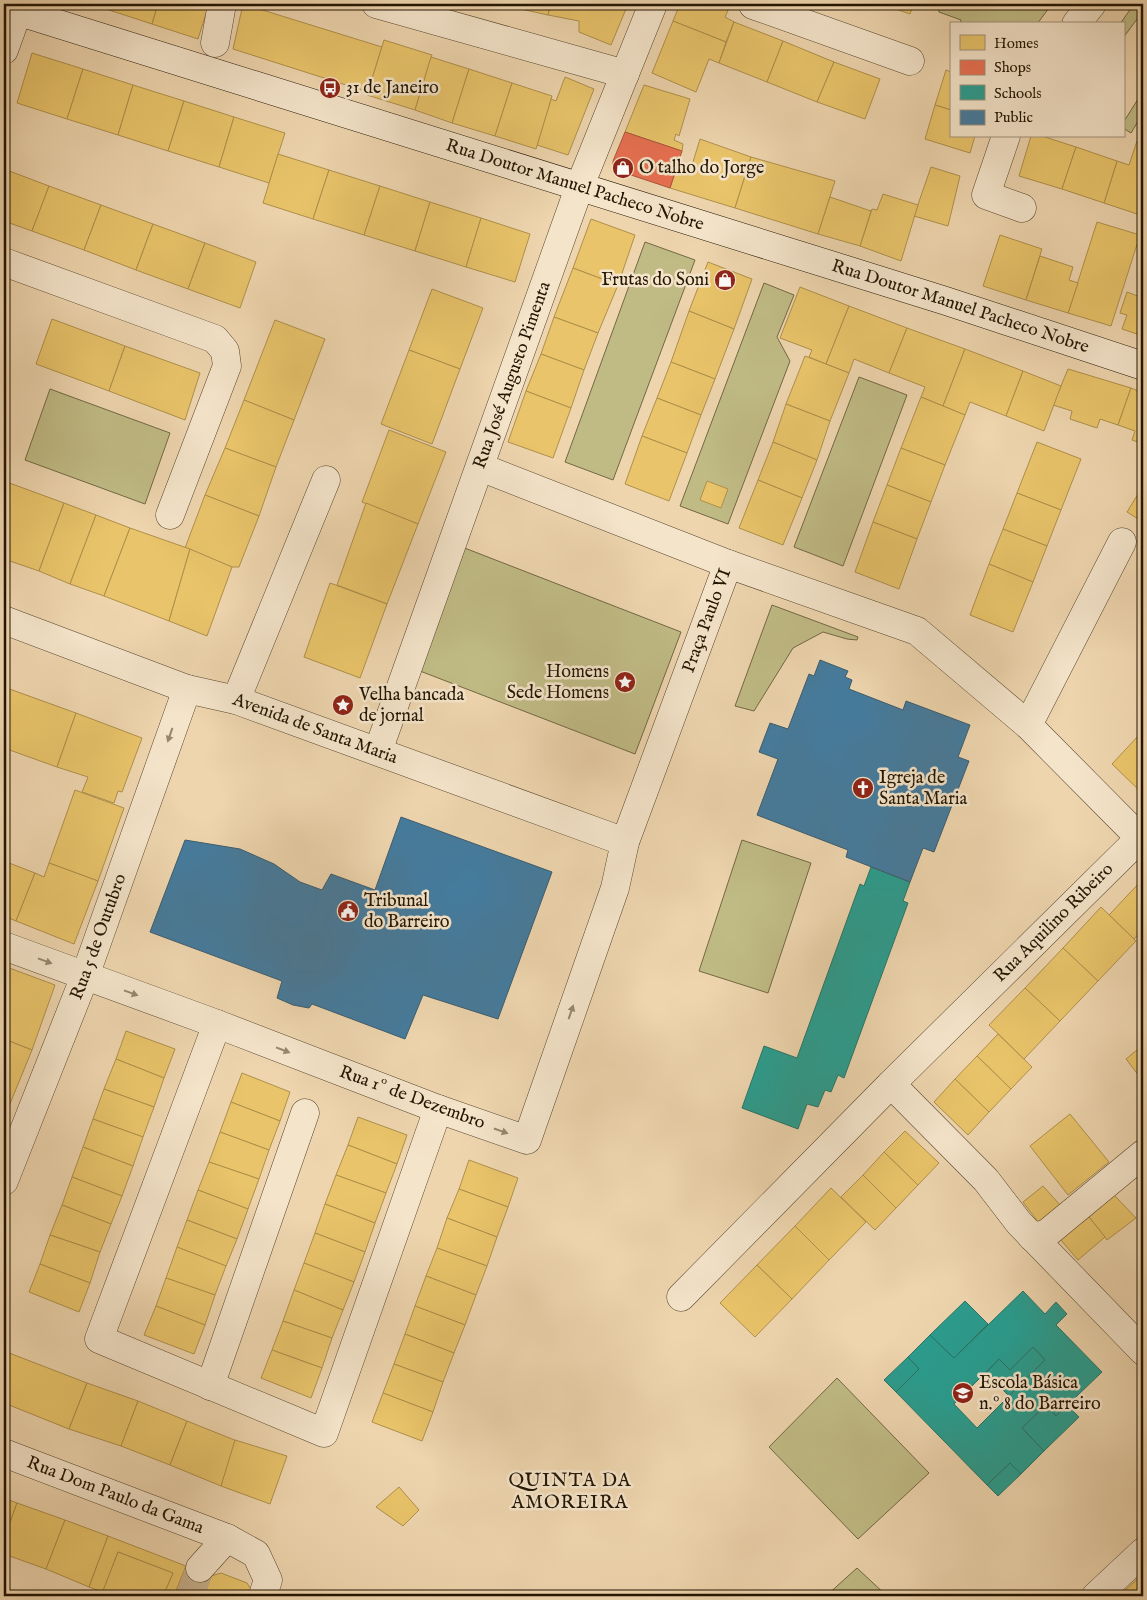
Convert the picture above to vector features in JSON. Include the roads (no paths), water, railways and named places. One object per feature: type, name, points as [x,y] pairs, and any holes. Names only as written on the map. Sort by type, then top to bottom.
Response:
[{"type":"street","points":[[214,43],[222,4]]},
{"type":"street","points":[[376,4],[625,74]]},
{"type":"street","name":"Rua José Augusto Pimenta","points":[[378,751],[579,188],[653,4]]},
{"type":"street","points":[[1078,22],[1092,4]]},
{"type":"street","points":[[753,5],[910,61]]},
{"type":"street","points":[[4,50],[11,9]]},
{"type":"street","name":"Rua Doutor Manuel Pacheco Nobre","points":[[11,9],[579,188],[946,301],[1143,366]]},
{"type":"street","points":[[1005,138],[986,195],[1022,208]]},
{"type":"street","points":[[4,262],[215,340],[225,351],[227,366],[170,516]]},
{"type":"street","name":"Praça Paulo VI","points":[[480,467],[728,564],[625,842]]},
{"type":"street","points":[[236,700],[326,480]]},
{"type":"street","points":[[1028,725],[1122,542]]},
{"type":"street","name":"Rua Aquilino Ribeiro","points":[[681,1297],[891,1084],[1142,837],[1028,725],[917,631],[728,564]]},
{"type":"street","name":"Avenida de Santa Maria","points":[[4,620],[187,689],[236,700],[625,842]]},
{"type":"street","name":"Rua 5 de Outubro","points":[[4,1182],[14,1128],[86,976],[187,689]]},
{"type":"street","name":"Rua 1º de Dezembro","points":[[4,946],[217,1024],[438,1109],[527,1140],[615,888],[625,842]]},
{"type":"street","points":[[217,1024],[99,1340],[324,1433],[438,1109]]},
{"type":"street","points":[[891,1084],[986,1180],[1019,1223],[1143,1351]]},
{"type":"street","points":[[210,1386],[305,1113]]},
{"type":"street","points":[[1032,1237],[1046,1234],[1143,1154]]},
{"type":"street","name":"Rua Dom Paulo da Gama","points":[[4,1453],[227,1538],[256,1554],[268,1580],[264,1592]]},
{"type":"street","points":[[200,1568],[227,1538]]},
{"type":"street","points":[[1096,1596],[1143,1552]]},
{"type":"tunnel","points":[[190,1596],[200,1568]]},
{"type":"place","name":"31 de Janeiro","points":[[330,88]]},
{"type":"place","name":"O talho do Jorge","points":[[623,168]]},
{"type":"place","name":"Frutas do Soni","points":[[725,280]]},
{"type":"place","name":"Homens Sede Homens","points":[[625,682]]},
{"type":"place","name":"Velha bancada de jornal","points":[[343,705]]},
{"type":"place","name":"Igreja de Santa Maria","points":[[863,788]]},
{"type":"place","name":"Tribunal do Barreiro","points":[[348,911]]},
{"type":"place","name":"Escola Básica n.º 8 do Barreiro","points":[[963,1393]]},
{"type":"district","name":"QUINTA DA AMOREIRA","points":[[570,1492]]}]
